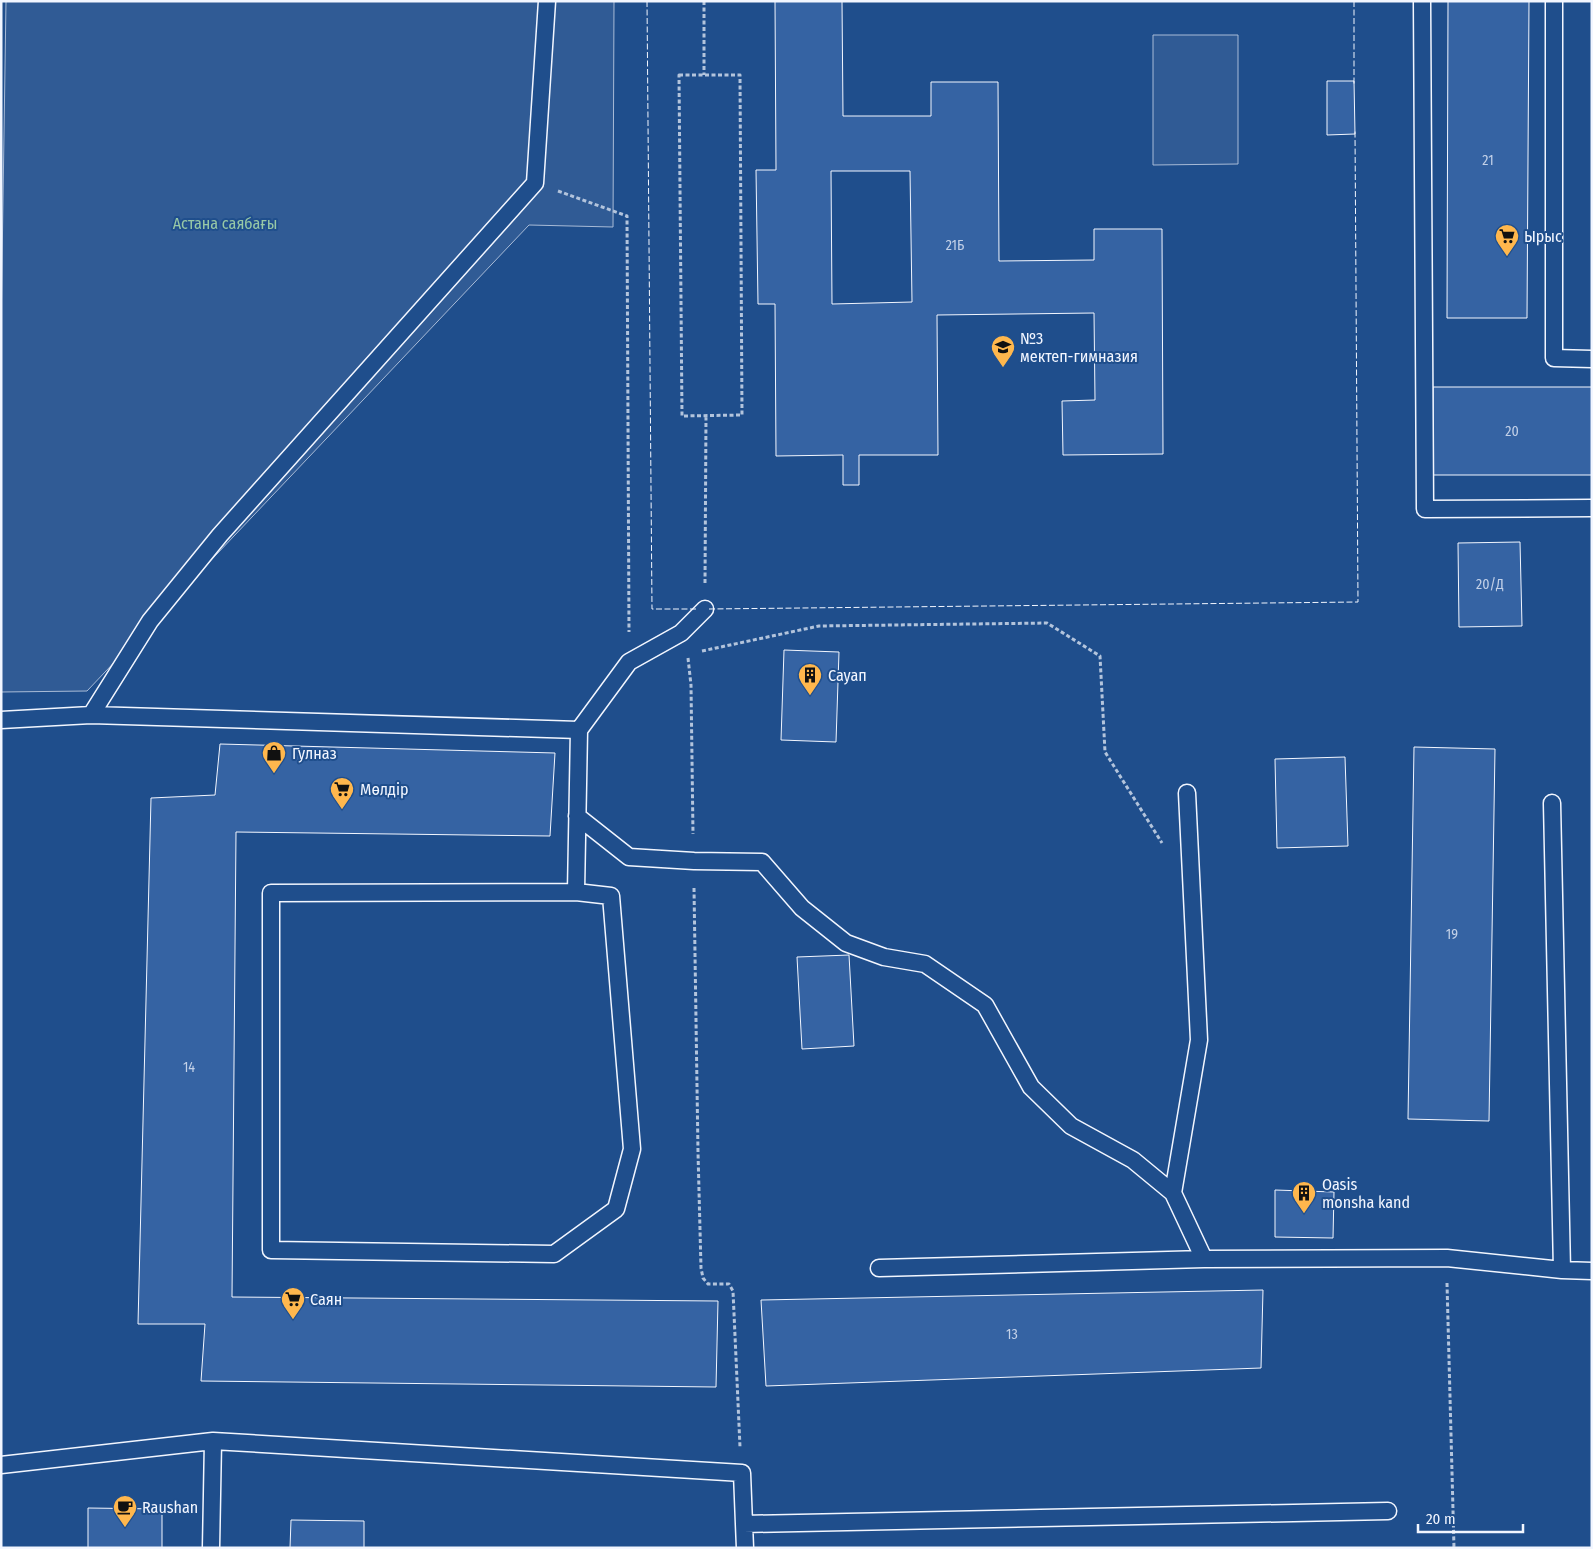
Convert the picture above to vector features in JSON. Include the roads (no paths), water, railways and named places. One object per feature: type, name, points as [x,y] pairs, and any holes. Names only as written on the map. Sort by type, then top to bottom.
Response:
[{"type":"lane","points":[[90,716],[150,621],[220,536],[535,183],[547,1]]},
{"type":"lane","points":[[1422,1],[1425,509],[1592,508]]},
{"type":"lane","points":[[1554,1],[1554,358],[1592,358]]},
{"type":"lane","points":[[576,892],[579,730],[629,662],[681,633],[705,609]]},
{"type":"lane","points":[[1,720],[90,716],[579,730]]},
{"type":"lane","points":[[1172,1193],[1199,1040],[1187,793]]},
{"type":"lane","points":[[1552,803],[1562,1270]]},
{"type":"lane","points":[[577,816],[629,857],[694,861],[762,862],[802,908],[846,943],[884,957],[924,964],[985,1004],[1031,1087],[1071,1126],[1133,1160],[1172,1193],[1204,1259]]},
{"type":"lane","points":[[576,892],[611,896],[632,1149],[616,1209],[554,1254],[271,1250],[271,893],[576,892]]},
{"type":"lane","points":[[879,1268],[1204,1259],[1447,1258],[1562,1270],[1592,1271]]},
{"type":"lane","points":[[1,1465],[212,1441],[742,1473],[745,1548]]},
{"type":"lane","points":[[211,1548],[212,1441]]},
{"type":"lane","points":[[744,1524],[1388,1511]]},
{"type":"place","name":"Ырыс","points":[[1507,257]]},
{"type":"place","name":"№3 мектеп-гимназия","points":[[1003,368]]},
{"type":"place","name":"Сауап","points":[[810,696]]},
{"type":"place","name":"Гулназ","points":[[274,774]]},
{"type":"place","name":"Мөлдір","points":[[342,810]]},
{"type":"place","name":"Oasis monsha kand","points":[[1304,1214]]},
{"type":"place","name":"Саян","points":[[293,1320]]},
{"type":"place","name":"Raushan","points":[[125,1528]]},
{"type":"park label","name":"Астана саябағы","points":[[225,223]]}]
